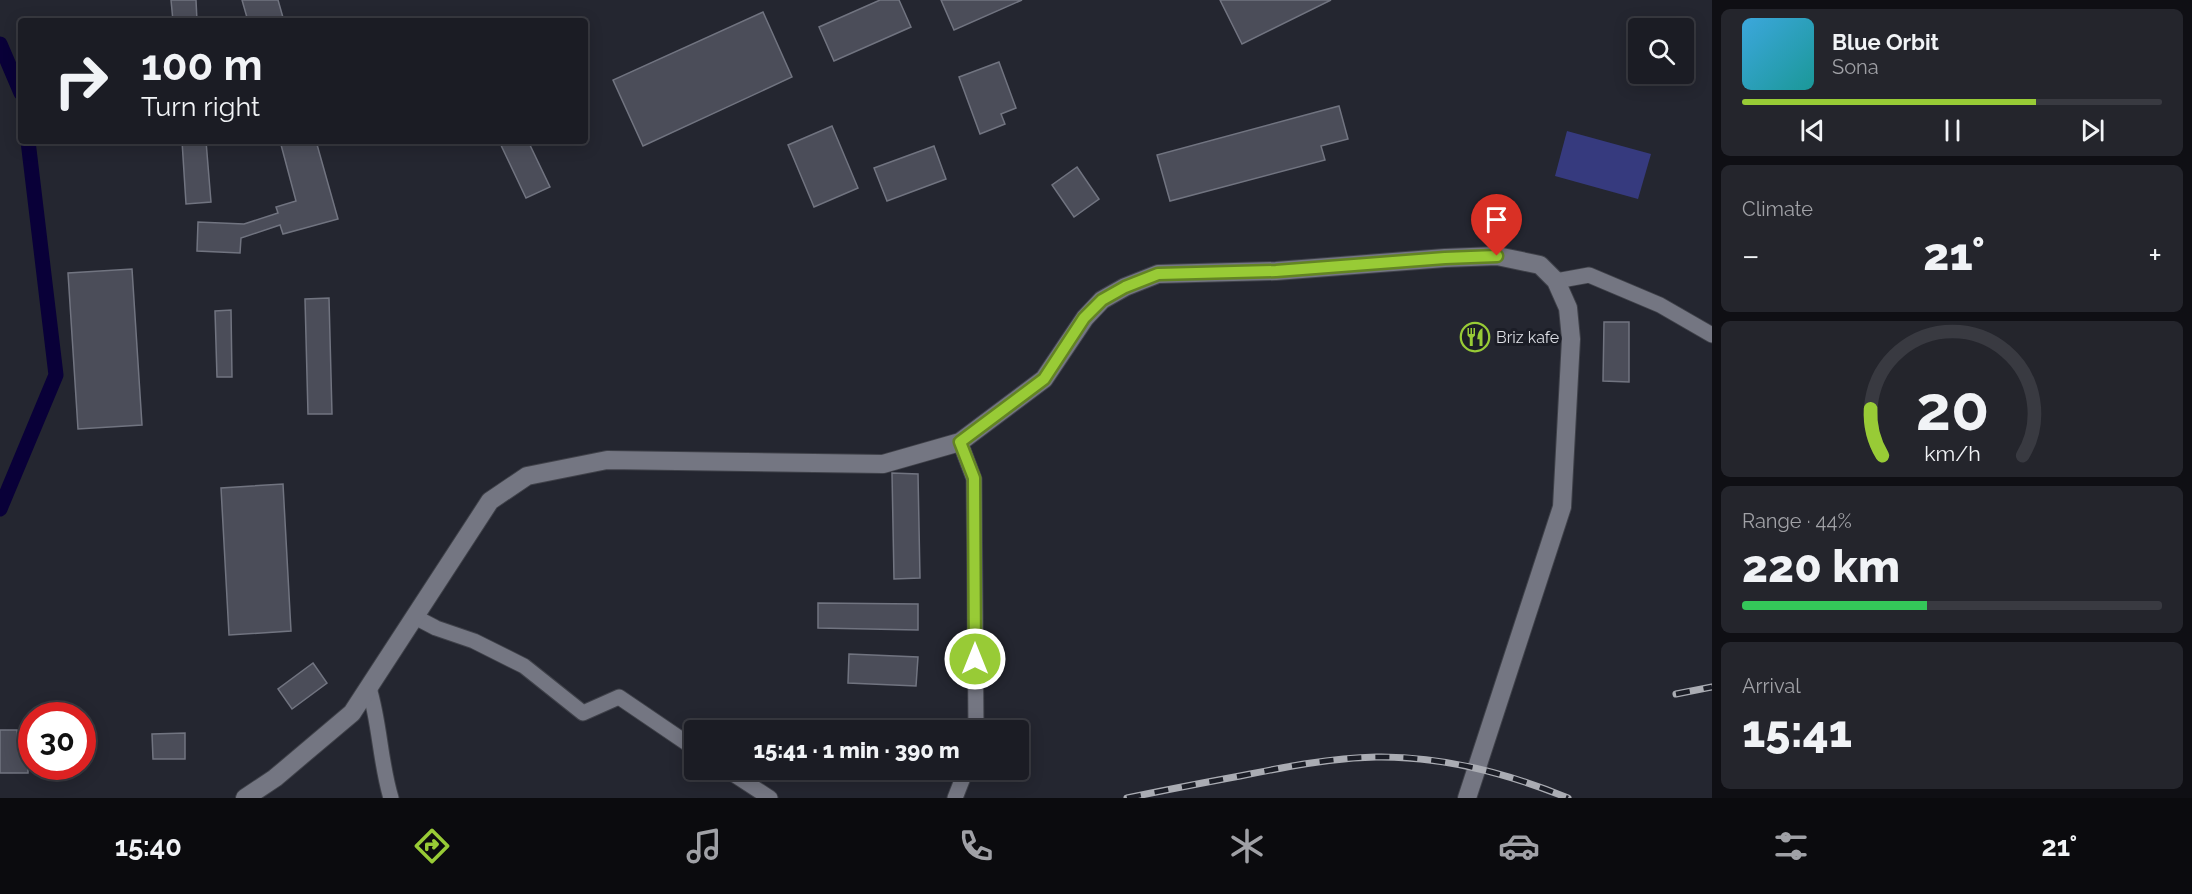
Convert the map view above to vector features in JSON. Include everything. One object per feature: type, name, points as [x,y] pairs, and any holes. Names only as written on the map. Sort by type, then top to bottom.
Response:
[{"type":"street","points":[[245,798],[275,778],[352,713],[490,501],[527,476],[607,459],[883,464],[960,442],[1044,379],[1084,318],[1102,300],[1125,287],[1158,274],[1276,271],[1497,256],[1540,265],[1556,281],[1568,308],[1571,339],[1562,507],[1467,798]]},
{"type":"street","points":[[1556,281],[1589,275],[1659,305],[1712,335]]},
{"type":"street","points":[[960,442],[974,478],[976,720]]},
{"type":"street","points":[[415,617],[436,628],[474,641],[524,666],[583,713],[619,697],[684,741]]},
{"type":"street","points":[[369,688],[375,708],[383,772],[391,798]]},
{"type":"street","points":[[742,780],[770,798]]},
{"type":"street","points":[[955,798],[962,780]]},
{"type":"shaded area","points":[[1567,131],[1651,154],[1638,199],[1555,176]]},
{"type":"building","points":[[171,0],[196,0],[197,18],[173,18]]},
{"type":"building","points":[[242,0],[278,0],[283,18],[247,18]]},
{"type":"building","points":[[880,0],[899,0],[911,27],[834,61],[819,27]]},
{"type":"building","points":[[941,0],[1022,0],[954,30]]},
{"type":"building","points":[[1220,0],[1331,0],[1242,44]]},
{"type":"building","points":[[763,12],[792,77],[643,146],[613,80]]},
{"type":"building","points":[[999,62],[1016,108],[1001,114],[1005,124],[980,134],[959,77]]},
{"type":"building","points":[[1339,106],[1348,139],[1321,146],[1325,160],[1170,201],[1157,155]]},
{"type":"building","points":[[832,126],[858,188],[814,207],[788,145]]},
{"type":"building","points":[[182,144],[206,144],[211,202],[186,204]]},
{"type":"building","points":[[281,144],[317,144],[338,219],[283,234],[280,225],[241,238],[240,253],[197,251],[198,222],[244,224],[278,213],[276,207],[296,201]]},
{"type":"building","points":[[500,144],[529,144],[550,187],[526,198]]},
{"type":"building","points":[[934,146],[946,179],[887,201],[874,168]]},
{"type":"building","points":[[1077,167],[1099,199],[1074,217],[1052,185]]},
{"type":"building","points":[[132,269],[142,425],[78,429],[68,273]]},
{"type":"building","points":[[329,298],[332,414],[308,414],[305,299]]},
{"type":"building","points":[[231,310],[232,377],[217,377],[215,311]]},
{"type":"building","points":[[1604,322],[1629,322],[1629,382],[1603,381]]},
{"type":"building","points":[[892,473],[918,474],[920,578],[894,579]]},
{"type":"building","points":[[283,484],[291,631],[229,635],[221,488]]},
{"type":"building","points":[[818,603],[918,604],[918,630],[818,628]]},
{"type":"building","points":[[849,654],[918,657],[916,686],[848,683]]},
{"type":"building","points":[[313,663],[327,683],[292,709],[278,689]]},
{"type":"building","points":[[0,730],[17,730],[18,773],[0,773]]},
{"type":"building","points":[[185,733],[185,759],[153,759],[152,734]]},
{"type":"waterway","points":[[0,44],[18,86]]},
{"type":"waterway","points":[[0,509],[56,375],[28,144]]},
{"type":"railway","points":[[1676,694],[1712,687]]},
{"type":"railway","points":[[1127,798],[1308,764],[1376,757],[1425,759],[1474,768],[1522,781],[1568,798]]},
{"type":"place","name":"Briz kafe","points":[[1475,337]]},
{"type":"route","points":[[975,659],[974,478],[960,442],[1044,379],[1084,318],[1102,300],[1125,287],[1158,274],[1276,271],[1497,256]]}]
